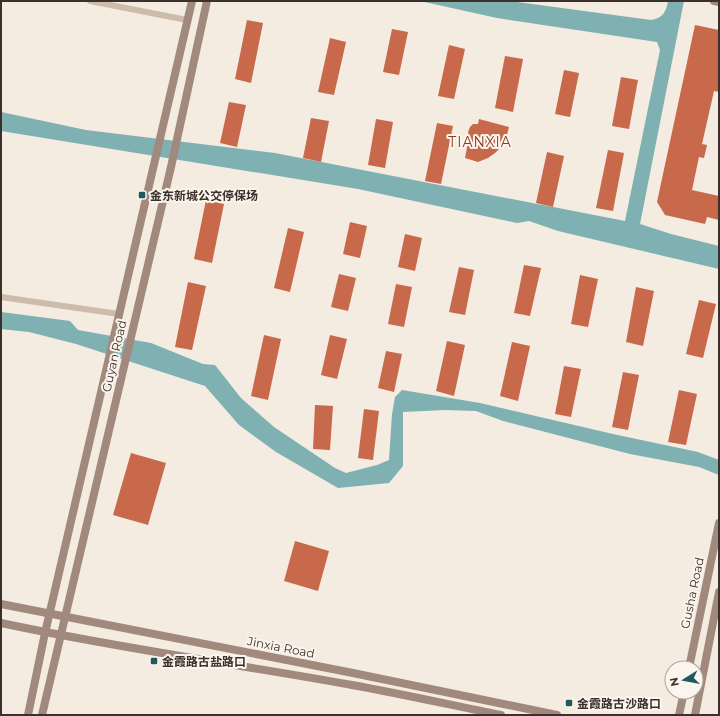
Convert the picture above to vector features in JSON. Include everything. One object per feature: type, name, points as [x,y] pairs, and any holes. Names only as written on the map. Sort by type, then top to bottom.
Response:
[{"type":"street","points":[[90,1],[187,20]]},
{"type":"street","name":"Guyan Road","points":[[28,715],[45,632],[192,1]]},
{"type":"street","name":"Guyan Road","points":[[42,715],[171,167],[207,1]]},
{"type":"street","points":[[714,1],[719,2]]},
{"type":"street","points":[[1,297],[119,314]]},
{"type":"street","name":"Gusha Road","points":[[691,660],[719,523]]},
{"type":"street","points":[[695,715],[719,592]]},
{"type":"street","name":"Jinxia Road","points":[[1,604],[557,715]]},
{"type":"street","name":"Jinxia Road","points":[[1,623],[61,635],[353,685],[501,715]]},
{"type":"street","points":[[679,715],[682,700]]},
{"type":"water","points":[[420,1],[510,1],[651,20],[658,18],[663,14],[668,1],[684,1],[640,224],[671,234],[719,246],[719,269],[558,231],[529,221],[517,223],[358,189],[1,131],[1,112],[86,130],[275,153],[625,221],[660,50],[657,42],[497,18]]},
{"type":"water","points":[[1,312],[70,321],[78,330],[151,343],[203,364],[215,365],[241,398],[274,427],[335,468],[346,473],[377,465],[389,460],[392,414],[395,397],[402,390],[480,403],[698,452],[719,460],[719,475],[699,467],[630,454],[503,421],[476,411],[445,410],[403,412],[403,466],[389,483],[338,488],[276,452],[239,425],[205,386],[76,344],[29,332],[1,329]]},
{"type":"building","points":[[247,20],[263,23],[251,83],[235,79]]},
{"type":"building","points":[[695,25],[719,30],[719,92],[714,91],[702,144],[707,145],[704,158],[699,157],[692,190],[719,196],[719,220],[707,217],[705,224],[665,215],[657,202]]},
{"type":"building","points":[[392,29],[408,32],[399,75],[383,72]]},
{"type":"building","points":[[330,38],[346,42],[334,95],[318,92]]},
{"type":"building","points":[[449,45],[465,49],[454,99],[438,96]]},
{"type":"building","points":[[505,56],[523,59],[513,112],[495,108]]},
{"type":"building","points":[[564,70],[579,73],[570,117],[555,114]]},
{"type":"building","points":[[621,77],[638,80],[629,129],[612,126]]},
{"type":"building","points":[[229,102],[246,105],[237,147],[220,143]]},
{"type":"building","points":[[311,118],[329,121],[321,162],[303,158]]},
{"type":"building","points":[[376,119],[393,122],[385,168],[368,165]]},
{"type":"building","points":[[479,119],[509,127],[505,143],[488,158],[478,162],[465,158],[469,137],[468,132],[473,124],[478,124]]},
{"type":"building","points":[[437,123],[453,126],[441,184],[425,181]]},
{"type":"building","points":[[608,150],[624,153],[613,211],[596,208]]},
{"type":"building","points":[[547,152],[564,156],[553,207],[536,203]]},
{"type":"building","points":[[206,200],[224,204],[212,263],[194,259]]},
{"type":"building","points":[[350,222],[367,226],[360,258],[343,254]]},
{"type":"building","points":[[288,228],[304,232],[290,292],[274,288]]},
{"type":"building","points":[[405,234],[422,238],[415,271],[398,267]]},
{"type":"building","points":[[524,265],[541,268],[530,316],[514,313]]},
{"type":"building","points":[[459,267],[474,270],[465,315],[449,312]]},
{"type":"building","points":[[339,274],[356,278],[348,311],[331,307]]},
{"type":"building","points":[[580,275],[598,279],[588,327],[571,324]]},
{"type":"building","points":[[188,282],[206,286],[192,350],[175,347]]},
{"type":"building","points":[[396,284],[412,287],[404,327],[388,324]]},
{"type":"building","points":[[636,287],[654,291],[643,346],[626,342]]},
{"type":"building","points":[[699,300],[716,304],[703,358],[686,354]]},
{"type":"building","points":[[264,335],[281,339],[268,400],[251,396]]},
{"type":"building","points":[[330,335],[347,339],[337,379],[321,375]]},
{"type":"building","points":[[447,341],[465,345],[454,396],[436,391]]},
{"type":"building","points":[[512,342],[530,346],[518,401],[500,396]]},
{"type":"building","points":[[386,351],[402,354],[394,392],[378,388]]},
{"type":"building","points":[[564,366],[581,369],[571,417],[555,414]]},
{"type":"building","points":[[623,372],[639,375],[628,430],[612,427]]},
{"type":"building","points":[[679,390],[697,394],[686,445],[668,442]]},
{"type":"building","points":[[315,405],[333,406],[330,450],[313,449]]},
{"type":"building","points":[[364,409],[379,411],[373,460],[358,458]]},
{"type":"building","points":[[131,453],[166,463],[148,525],[113,515]]},
{"type":"building","points":[[295,541],[329,551],[318,591],[284,581]]},
{"type":"place","name":"金东新城公交停保场","points":[[142,195]]},
{"type":"place","name":"金霞路古盐路口","points":[[154,661]]},
{"type":"place","name":"金霞路古沙路口","points":[[569,703]]},
{"type":"district","name":"TIANXIA","points":[[480,142]]}]
